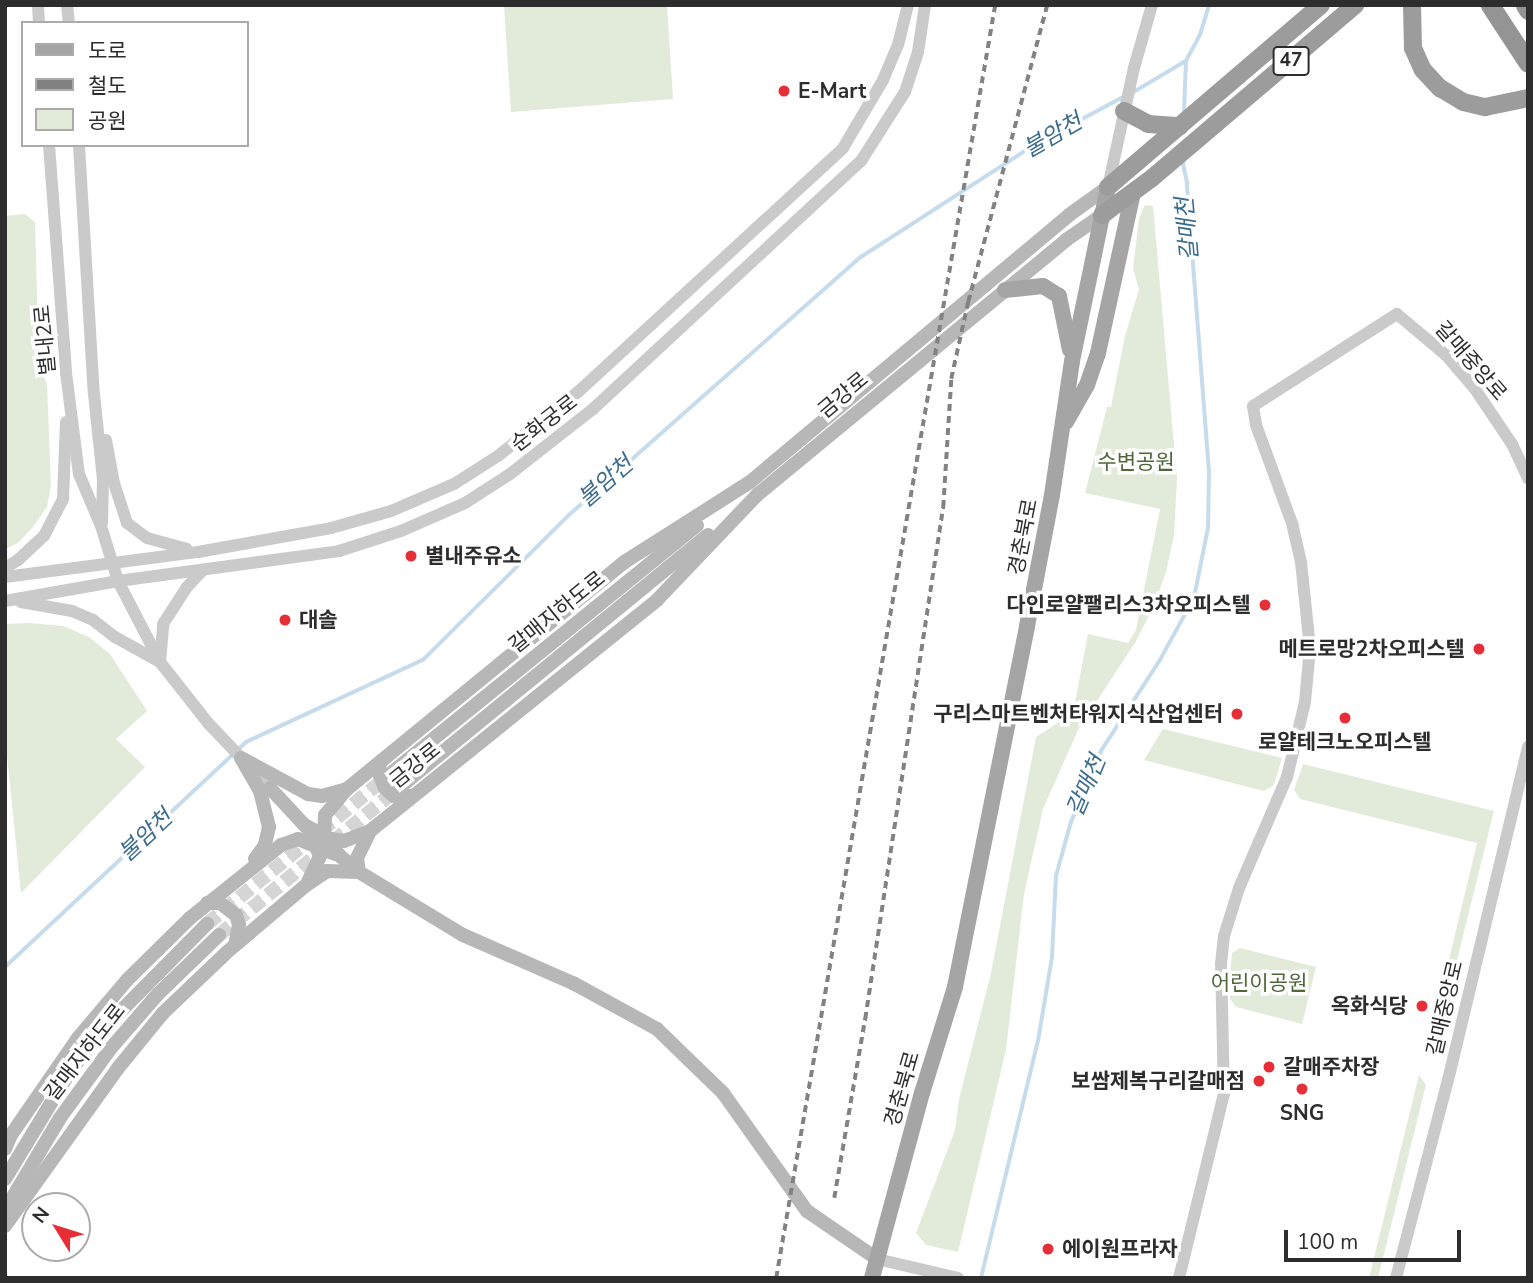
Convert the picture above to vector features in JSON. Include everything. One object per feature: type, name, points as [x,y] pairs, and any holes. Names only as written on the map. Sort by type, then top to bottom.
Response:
[{"type":"highway","name":"금강로","points":[[1108,187],[1321,5]]},
{"type":"highway","name":"금강로","points":[[1102,215],[1227,116],[1355,5]]},
{"type":"highway","points":[[1412,5],[1413,48],[1423,70],[1440,88],[1463,102],[1485,107],[1528,98]]},
{"type":"highway","points":[[1490,5],[1528,63]]},
{"type":"highway","points":[[1525,5],[1528,10]]},
{"type":"highway","points":[[1124,111],[1148,124],[1180,126]]},
{"type":"main road","name":"경춘북로","points":[[872,1278],[922,1093],[955,987],[1027,626],[1072,361],[1108,187]]},
{"type":"main road","name":"금강로","points":[[370,831],[406,791],[657,600],[754,489],[1069,215],[1108,187]]},
{"type":"main road","points":[[1062,430],[1087,385],[1098,353],[1133,192]]},
{"type":"main road","name":"금강로","points":[[305,886],[320,856],[325,815],[347,789],[626,561],[754,489],[1102,215]]},
{"type":"main road","points":[[1005,290],[1042,286],[1059,296],[1072,361]]},
{"type":"main road","name":"갈매지하도로","points":[[390,774],[754,489]]},
{"type":"main road","points":[[242,758],[265,790],[359,872],[463,935],[573,983],[657,1029],[723,1093],[807,1211],[877,1259]]},
{"type":"main road","points":[[242,758],[308,794],[322,796],[347,789]]},
{"type":"main road","points":[[382,761],[378,771],[385,788],[394,796],[406,791]]},
{"type":"main road","points":[[246,871],[265,845],[269,827],[265,790]]},
{"type":"main road","points":[[303,824],[340,856]]},
{"type":"main road","points":[[359,872],[357,859],[370,831]]},
{"type":"main road","points":[[5,1149],[11,1135],[78,1038],[127,980],[207,903],[273,850],[298,839],[344,841],[370,831]]},
{"type":"main road","points":[[5,1226],[118,1068],[163,1013],[234,945],[305,886],[327,871],[359,872]]},
{"type":"main road","points":[[207,903],[220,903],[236,915],[239,925],[234,945]]},
{"type":"main road","name":"갈매지하도로","points":[[5,1179],[71,1070],[106,1026],[207,924]]},
{"type":"main road","name":"갈매지하도로","points":[[5,1210],[61,1118],[110,1048],[158,994],[219,935]]},
{"type":"street","name":"순화궁로","points":[[5,577],[112,561],[198,552],[331,528],[391,511],[454,484],[498,456],[578,392],[843,148],[883,80],[898,45],[908,5]]},
{"type":"street","name":"순화궁로","points":[[8,600],[118,581],[339,551],[401,531],[464,503],[510,474],[560,435],[820,202],[861,161],[905,92],[918,52],[925,5]]},
{"type":"street","name":"경춘북로","points":[[1108,187],[1134,68],[1152,5]]},
{"type":"street","name":"별내2로","points":[[49,147],[66,373],[79,474],[102,526],[118,581],[160,662],[208,723],[242,758]]},
{"type":"street","name":"별내2로","points":[[79,147],[94,394],[103,479],[102,526]]},
{"type":"street","name":"갈매중앙로","points":[[1179,1278],[1224,1094],[1221,964],[1224,936],[1239,888],[1287,777],[1306,702],[1310,648],[1301,562],[1293,526],[1256,425],[1254,406],[1397,314],[1447,356],[1475,389],[1512,444],[1528,478]]},
{"type":"street","points":[[5,568],[44,536],[63,499],[66,373]]},
{"type":"street","points":[[94,394],[114,483],[127,523],[146,538],[198,552]]},
{"type":"street","points":[[8,600],[72,611],[93,620],[115,637],[160,662],[163,624],[187,587],[202,571]]},
{"type":"street","name":"갈매중앙로","points":[[1396,1278],[1450,1072],[1528,746]]},
{"type":"street","points":[[877,1259],[958,1278]]},
{"type":"green space","points":[[504,5],[667,5],[673,99],[511,112]]},
{"type":"green space","name":"수변공원","points":[[1145,205],[1153,206],[1177,479],[1174,536],[1166,572],[1153,608],[1136,641],[1078,730],[1043,809],[1024,894],[1006,1050],[958,1252],[926,1245],[916,1233],[955,1130],[959,1099],[991,973],[1036,737],[1073,713],[1088,634],[1128,643],[1136,630],[1160,509],[1085,493],[1107,407],[1111,407],[1125,336],[1139,289],[1133,269],[1139,218]]},
{"type":"green space","points":[[25,214],[35,222],[39,365],[47,384],[51,485],[47,507],[33,527],[18,543],[5,549],[5,216]]},
{"type":"green space","points":[[5,624],[63,626],[89,637],[110,654],[147,711],[116,739],[145,767],[21,893],[5,736]]},
{"type":"green space","points":[[1163,729],[1282,758],[1274,785],[1264,791],[1144,760]]},
{"type":"green space","points":[[1303,764],[1494,811],[1435,1049],[1426,1055],[1477,843],[1300,799],[1294,790]]},
{"type":"green space","name":"어린이공원","points":[[1240,948],[1316,967],[1302,1024],[1236,1007],[1230,999],[1230,975],[1232,953]]},
{"type":"green space","points":[[1419,1075],[1426,1085],[1378,1278],[1369,1278]]},
{"type":"waterway","name":"불암천","points":[[1132,93],[1186,61],[1200,35],[1209,5]]},
{"type":"waterway","name":"갈매천","points":[[1184,113],[1186,62]]},
{"type":"waterway","name":"불암천","points":[[5,967],[246,742],[423,660],[569,515],[861,257],[1036,144],[1125,96]]},
{"type":"waterway","name":"갈매천","points":[[981,1278],[1038,1041],[1052,957],[1056,876],[1071,822],[1101,751],[1160,660],[1194,598],[1208,528],[1209,472],[1187,183],[1182,159]]},
{"type":"tunnel","points":[[207,924],[389,775]]},
{"type":"tunnel","points":[[219,935],[400,787]]},
{"type":"railway","points":[[776,1278],[995,5]]},
{"type":"railway","points":[[834,1198],[865,1019],[943,507],[951,379],[968,302],[1047,5]]},
{"type":"place","name":"E-Mart","points":[[784,91]]},
{"type":"place","name":"별내주유소","points":[[411,556]]},
{"type":"place","name":"다인로얄팰리스3차오피스텔","points":[[1265,605]]},
{"type":"place","name":"대솔","points":[[285,620]]},
{"type":"place","name":"메트로망2차오피스텔","points":[[1479,649]]},
{"type":"place","name":"구리스마트벤처타워지식산업센터","points":[[1237,714]]},
{"type":"place","name":"로얄테크노오피스텔","points":[[1345,718]]},
{"type":"place","name":"옥화식당","points":[[1422,1006]]},
{"type":"place","name":"갈매주차장","points":[[1269,1067]]},
{"type":"place","name":"보쌈제복구리갈매점","points":[[1259,1081]]},
{"type":"place","name":"SNG","points":[[1302,1089]]},
{"type":"place","name":"에이원프라자","points":[[1048,1249]]}]
